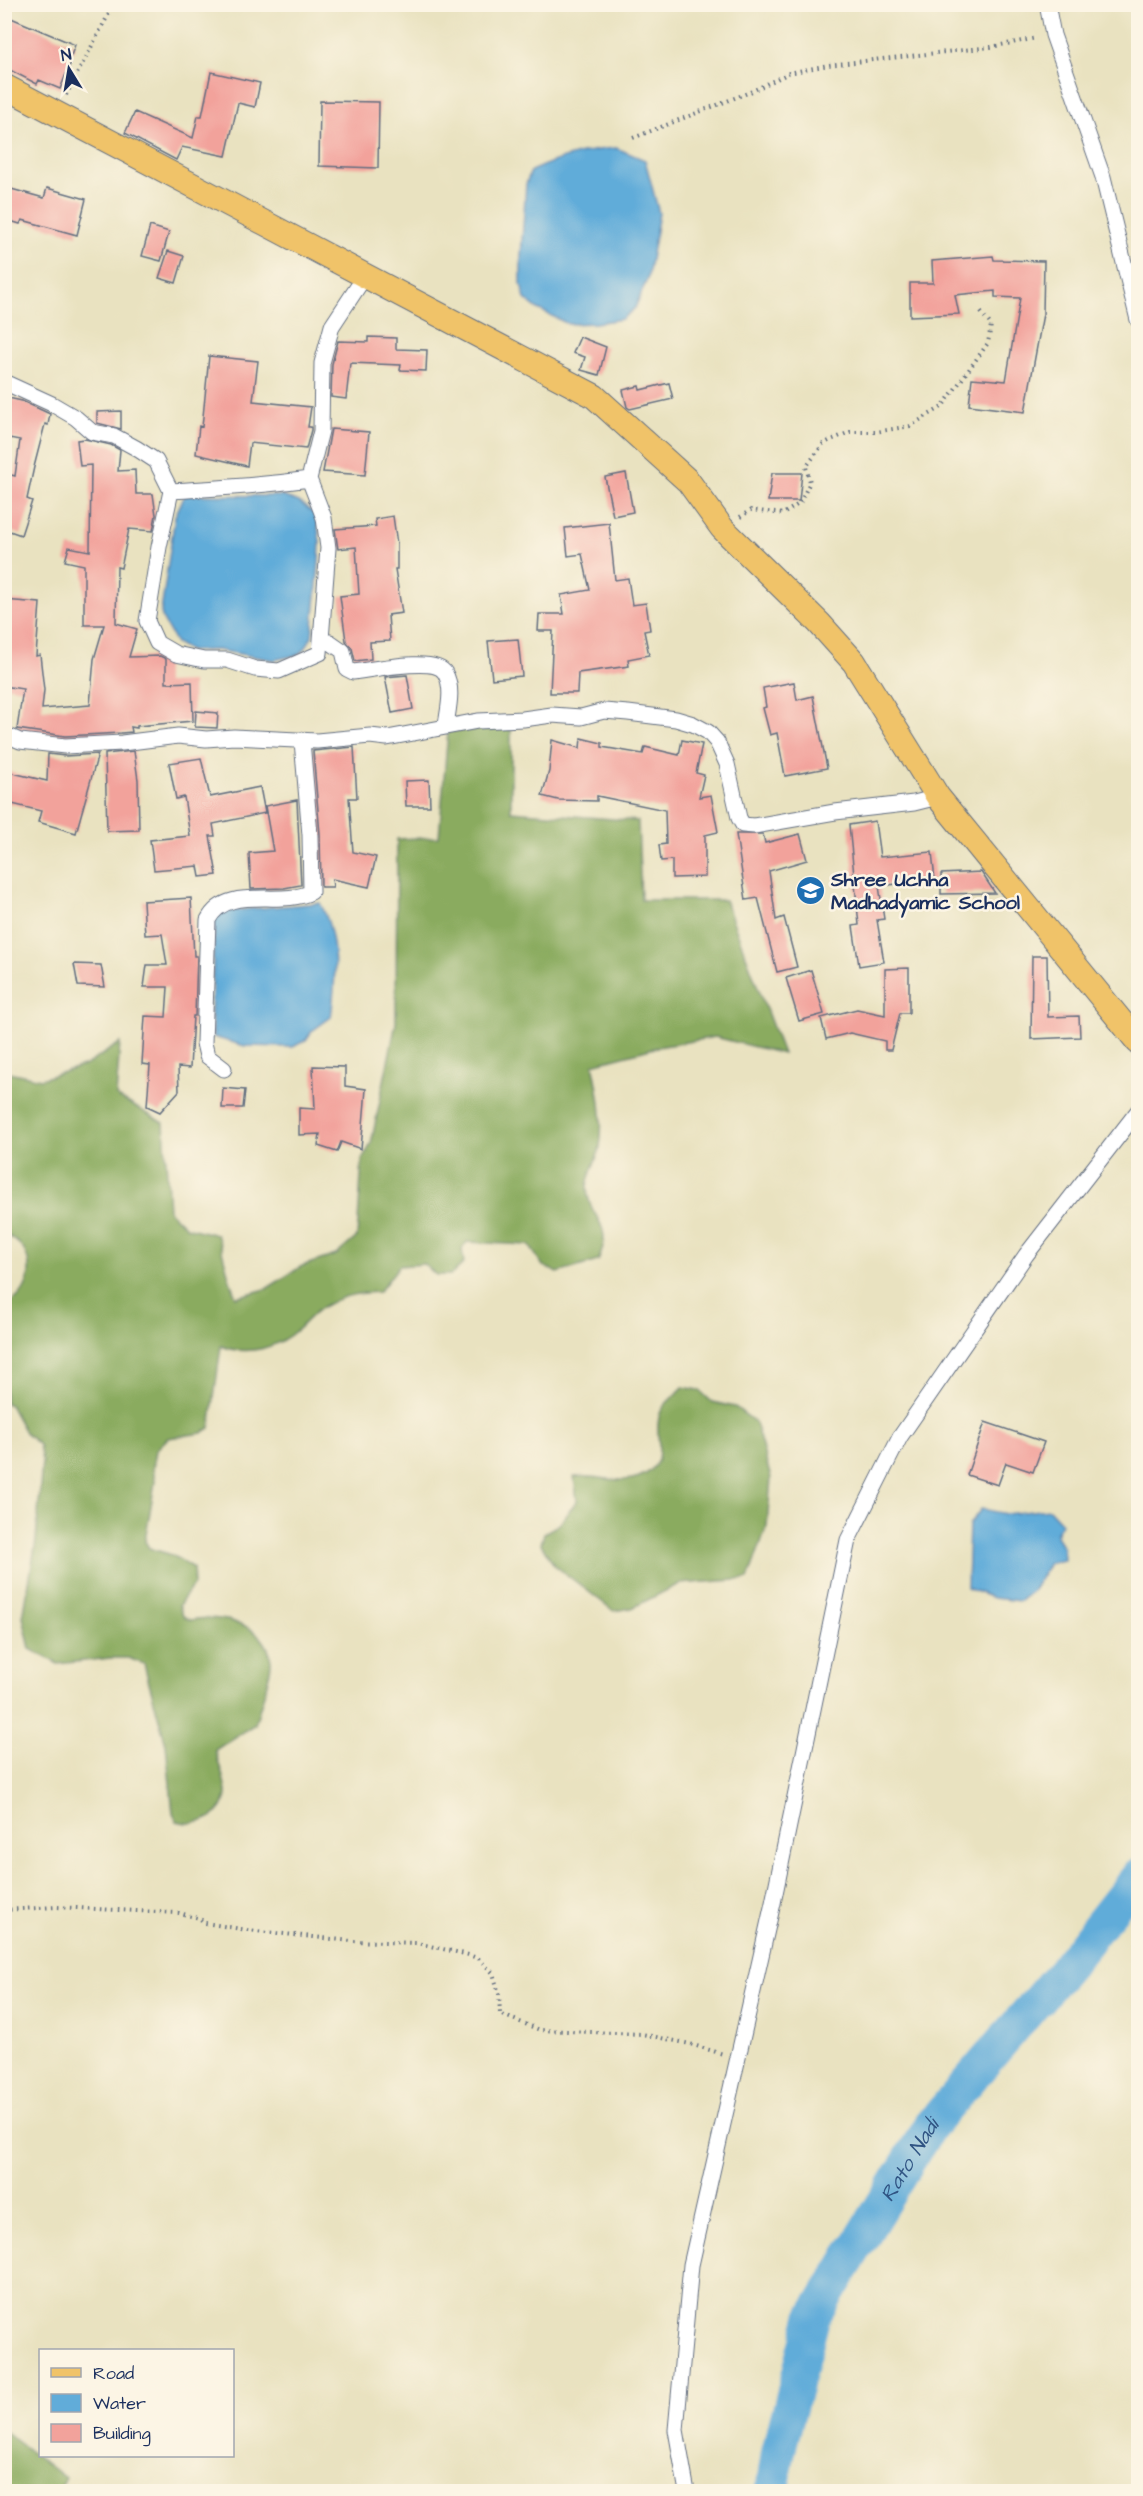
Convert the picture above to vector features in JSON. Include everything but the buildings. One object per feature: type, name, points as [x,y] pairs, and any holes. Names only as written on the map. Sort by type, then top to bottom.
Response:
[{"type":"main road","points":[[4,86],[594,396],[688,481],[722,528],[819,623],[854,662],[938,797],[1138,1042]]},
{"type":"street","points":[[1047,4],[1053,35],[1103,177],[1138,320]]},
{"type":"street","points":[[4,382],[52,404],[76,418],[92,432],[114,436],[156,461],[171,491],[147,621],[157,643],[176,654],[204,660],[227,660],[255,669],[279,671],[320,653],[328,548],[324,518],[309,479],[321,431],[322,363],[332,326],[365,276]]},
{"type":"street","points":[[171,491],[243,488],[309,479]]},
{"type":"street","points":[[321,641],[330,642],[343,651],[347,669],[353,672],[422,664],[439,667],[445,673],[450,689],[446,725]]},
{"type":"street","points":[[4,734],[20,741],[65,746],[122,743],[178,736],[206,739],[234,737],[302,741],[370,736],[387,738],[446,725],[552,715],[581,717],[604,711],[676,719],[708,732],[717,742],[727,764],[742,825],[754,826],[835,812],[915,803],[938,797]]},
{"type":"street","points":[[224,1069],[207,1056],[204,1043],[208,920],[219,905],[255,898],[303,896],[310,892],[310,835],[302,741]]},
{"type":"street","points":[[687,2492],[676,2430],[691,2265],[773,1903],[848,1540],[900,1437],[1026,1255],[1138,1111]]},
{"type":"path","points":[[51,110],[68,93],[114,4]]},
{"type":"path","points":[[633,138],[750,92],[789,73],[828,65],[992,46],[1053,35]]},
{"type":"path","points":[[722,528],[751,510],[783,514],[800,503],[810,482],[806,467],[823,444],[850,432],[876,432],[910,426],[942,407],[988,343],[991,325],[980,311]]},
{"type":"path","points":[[4,1910],[56,1908],[179,1913],[199,1918],[205,1923],[247,1930],[351,1941],[417,1943],[479,1959],[494,1973],[499,1994],[500,2014],[540,2030],[642,2034],[690,2044],[738,2059]]},
{"type":"green space","points":[[511,729],[511,811],[638,821],[641,900],[725,900],[783,1054],[715,1037],[658,1047],[593,1064],[600,1105],[601,1137],[587,1187],[588,1198],[604,1237],[598,1261],[558,1273],[543,1266],[529,1245],[467,1242],[462,1249],[464,1263],[451,1275],[436,1275],[424,1264],[399,1266],[379,1292],[352,1295],[333,1302],[318,1310],[280,1342],[251,1350],[221,1346],[210,1428],[202,1433],[168,1438],[156,1450],[153,1467],[155,1482],[145,1541],[149,1548],[172,1555],[193,1568],[194,1584],[179,1605],[183,1616],[190,1620],[202,1618],[228,1620],[252,1630],[268,1648],[271,1667],[255,1724],[215,1750],[226,1792],[221,1808],[216,1814],[201,1821],[185,1823],[177,1821],[173,1813],[166,1745],[144,1664],[128,1658],[110,1658],[58,1664],[30,1649],[23,1617],[36,1541],[42,1461],[39,1445],[26,1434],[10,1405],[5,1403],[5,1304],[20,1295],[28,1279],[29,1270],[25,1252],[5,1233],[4,1071],[41,1079],[86,1065],[120,1043],[116,1096],[164,1123],[169,1211],[186,1227],[217,1235],[236,1297],[266,1289],[302,1266],[336,1255],[357,1237],[362,1160],[371,1144],[396,1023],[397,839],[439,837],[448,731]]},
{"type":"green space","points":[[683,1387],[699,1390],[712,1402],[735,1407],[755,1422],[771,1478],[767,1526],[748,1579],[679,1584],[632,1608],[614,1611],[554,1565],[541,1544],[544,1533],[558,1525],[577,1501],[574,1477],[631,1479],[650,1471],[656,1465],[659,1448],[658,1420],[661,1411]]},
{"type":"green space","points":[[4,2431],[65,2478],[58,2491],[5,2491]]},
{"type":"water","points":[[616,148],[645,160],[659,213],[648,277],[635,308],[622,319],[568,324],[538,309],[525,299],[521,284],[521,256],[526,184],[531,171],[552,162],[572,155]]},
{"type":"water","points":[[185,495],[282,496],[299,502],[316,515],[320,542],[312,636],[305,649],[297,655],[274,660],[217,650],[190,651],[176,643],[161,612],[175,516]]},
{"type":"water","points":[[320,903],[330,930],[335,959],[331,1017],[312,1031],[306,1040],[293,1047],[245,1046],[213,1037],[211,1013],[215,912]]},
{"type":"water","points":[[981,1509],[1006,1514],[1049,1509],[1061,1522],[1056,1536],[1063,1547],[1064,1560],[1049,1563],[1033,1590],[1020,1601],[993,1598],[967,1588],[969,1525]]},
{"type":"waterway","name":"Rato Nadi","points":[[772,2492],[778,2453],[813,2318],[930,2126],[1068,1965],[1138,1876]]},
{"type":"place","name":"Shree Uchha Madhadyamic School","points":[[810,891]]}]
